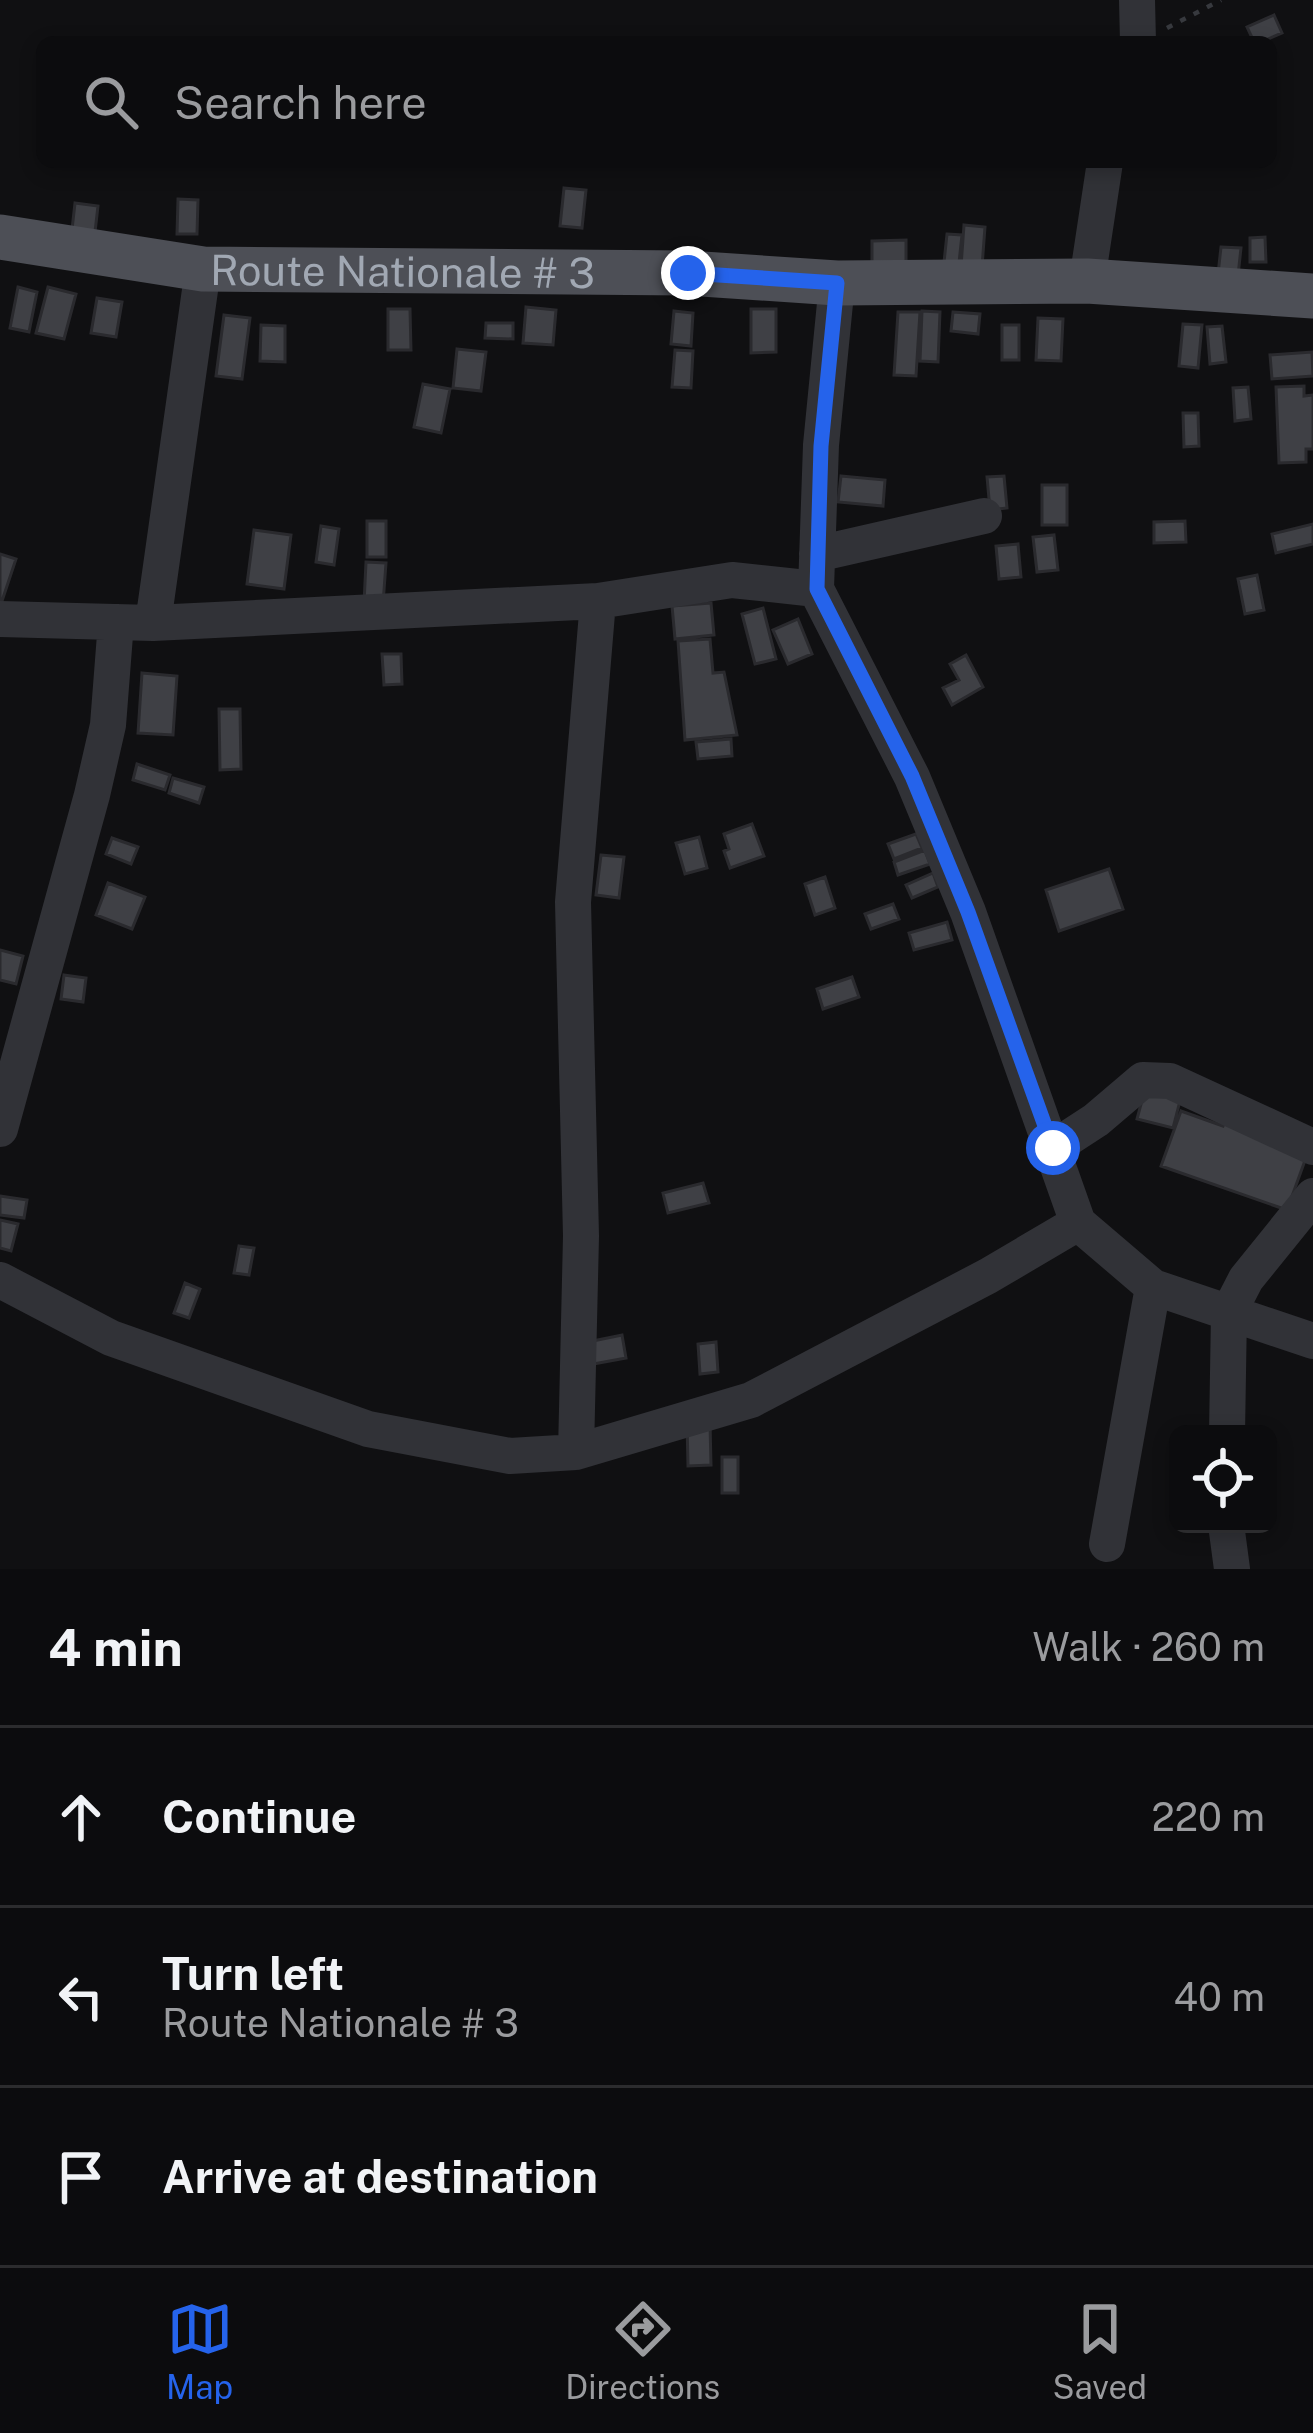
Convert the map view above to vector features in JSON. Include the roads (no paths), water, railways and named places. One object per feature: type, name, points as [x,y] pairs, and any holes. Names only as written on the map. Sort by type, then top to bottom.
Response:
[{"type":"main road","name":"Route Nationale # 3","points":[[0,237],[202,269],[688,273],[837,283],[1087,280],[1313,296]]},
{"type":"street","points":[[1136,0],[1150,36]]},
{"type":"street","points":[[1087,280],[1104,168]]},
{"type":"street","points":[[153,623],[202,269]]},
{"type":"street","points":[[837,283],[821,446],[817,572],[912,776],[968,912],[1078,1223],[1153,1287],[1313,1341]]},
{"type":"street","points":[[0,620],[153,623],[598,601],[817,572],[984,516]]},
{"type":"street","points":[[576,1453],[580,1236],[573,902],[598,601]]},
{"type":"street","points":[[0,1129],[92,795],[108,725],[116,622]]},
{"type":"street","points":[[1053,1148],[1143,1081],[1158,1079],[1313,1147]]},
{"type":"street","points":[[1227,1425],[1229,1312],[1246,1279],[1313,1196]]},
{"type":"street","points":[[0,1280],[111,1338],[368,1429],[510,1456],[576,1453],[751,1400],[988,1276],[1078,1223]]},
{"type":"street","points":[[1107,1544],[1153,1287]]},
{"type":"street","points":[[1227,1533],[1232,1569]]}]
